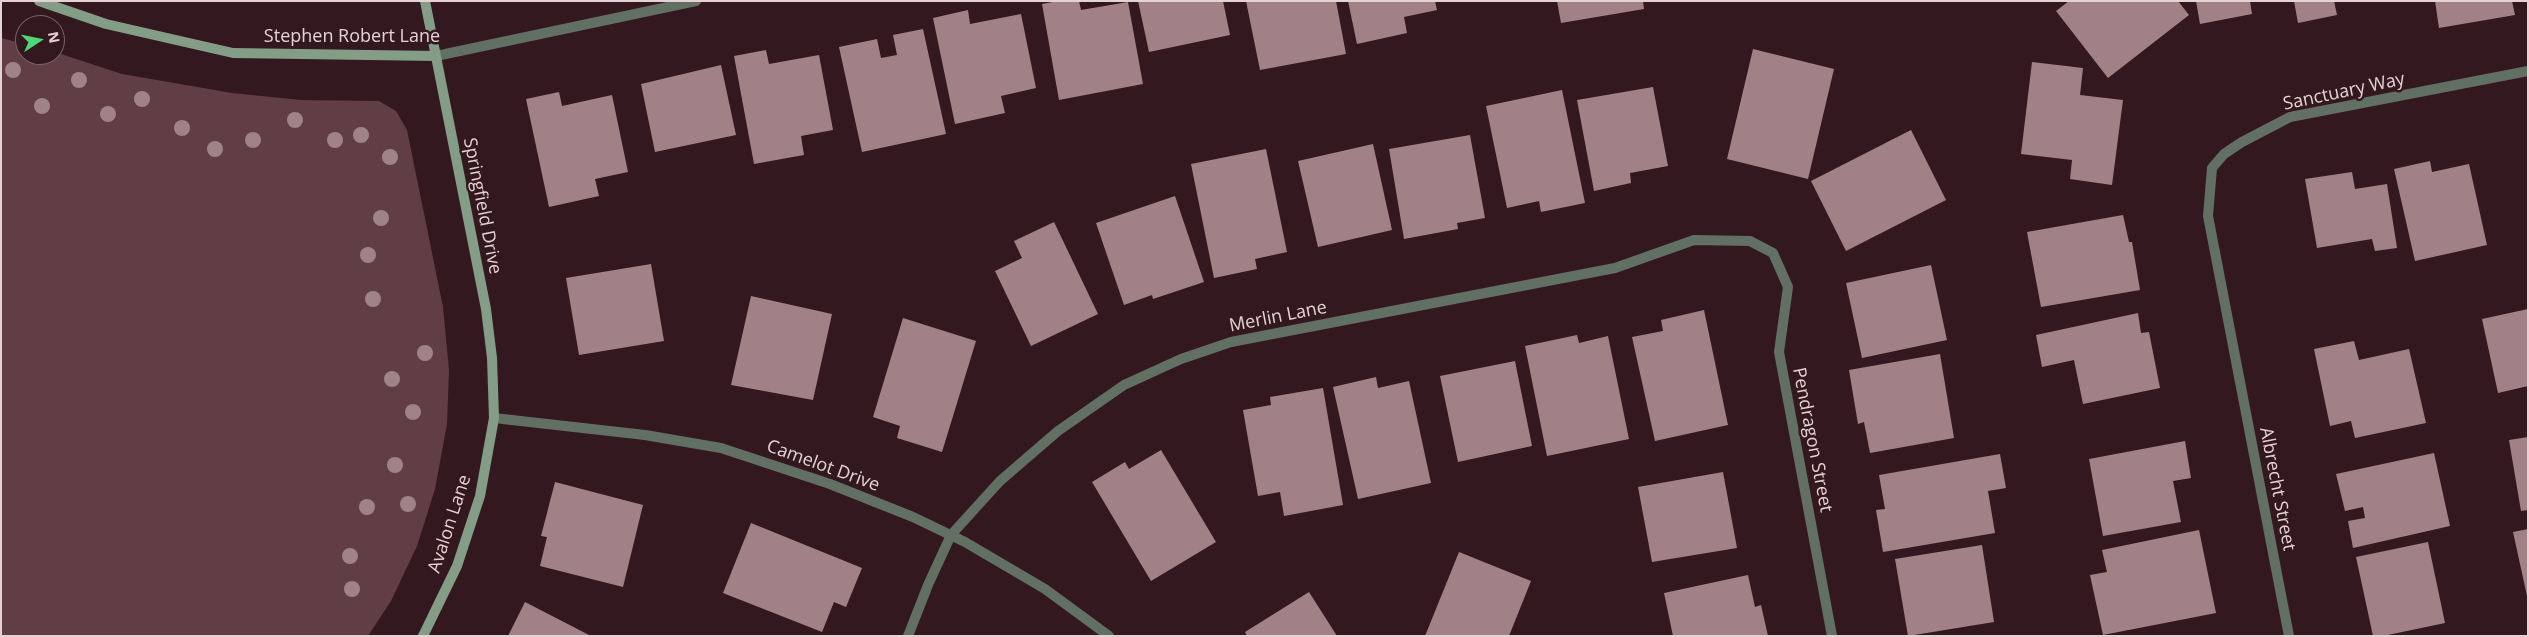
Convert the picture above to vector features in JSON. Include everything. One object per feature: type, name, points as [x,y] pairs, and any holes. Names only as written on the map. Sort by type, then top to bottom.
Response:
[{"type":"street","name":"Stephen Robert Lane","points":[[39,1],[106,24],[233,54],[436,56],[696,1]]},
{"type":"street","name":"Springfield Drive","points":[[425,1],[486,309],[492,358],[494,418]]},
{"type":"street","name":"Sanctuary Way","points":[[2233,348],[2208,216],[2212,168],[2224,154],[2290,118],[2528,71]]},
{"type":"street","name":"Merlin Lane","points":[[908,636],[928,585],[951,535],[1000,481],[1058,431],[1124,385],[1181,359],[1231,342],[1615,268],[1694,240],[1750,242],[1773,253]]},
{"type":"street","name":"Pendragon Street","points":[[1773,253],[1788,287],[1779,352],[1832,636]]},
{"type":"street","name":"Albrecht Street","points":[[2233,348],[2290,636]]},
{"type":"street","name":"Camelot Drive","points":[[494,418],[645,435],[721,448],[830,484],[913,517],[951,535],[1045,589],[1109,636]]},
{"type":"street","name":"Avalon Lane","points":[[423,636],[456,566],[480,496],[494,418]]},
{"type":"shaded area","points":[[1,38],[15,42],[15,65],[65,65],[65,55],[122,74],[232,93],[301,100],[379,101],[396,111],[407,130],[443,307],[449,370],[447,424],[435,489],[417,546],[391,601],[368,636],[1,636]]},
{"type":"building","points":[[1058,1],[1079,1],[1081,10],[1128,2],[1143,84],[1059,100],[1042,4]]},
{"type":"building","points":[[1138,1],[1223,1],[1230,35],[1149,52]]},
{"type":"building","points":[[1246,1],[1336,1],[1346,54],[1260,70]]},
{"type":"building","points":[[1348,1],[1435,1],[1437,10],[1404,17],[1407,33],[1357,44]]},
{"type":"building","points":[[1557,1],[1643,1],[1644,9],[1561,23]]},
{"type":"building","points":[[2069,1],[2178,1],[2189,15],[2108,78],[2056,11]]},
{"type":"building","points":[[2196,1],[2250,1],[2252,14],[2200,24]]},
{"type":"building","points":[[2294,1],[2334,1],[2337,15],[2298,23]]},
{"type":"building","points":[[2435,1],[2512,1],[2515,15],[2439,28]]},
{"type":"building","points":[[968,10],[970,24],[1021,14],[1036,88],[1001,96],[1005,113],[955,124],[933,18]]},
{"type":"building","points":[[923,29],[946,134],[862,152],[839,47],[877,39],[881,58],[897,55],[893,35]]},
{"type":"building","points":[[1753,49],[1834,69],[1808,179],[1727,159]]},
{"type":"building","points":[[766,50],[769,64],[819,55],[833,130],[801,136],[804,155],[754,164],[734,56]]},
{"type":"building","points":[[2032,62],[2083,68],[2080,95],[2123,100],[2112,185],[2070,179],[2072,160],[2021,154]]},
{"type":"building","points":[[721,65],[736,135],[655,152],[641,84]]},
{"type":"building","points":[[1653,87],[1668,166],[1630,173],[1631,183],[1594,191],[1577,100]]},
{"type":"building","points":[[1562,90],[1585,203],[1541,212],[1539,201],[1507,208],[1486,106]]},
{"type":"building","points":[[559,92],[562,106],[612,95],[628,172],[595,179],[599,196],[549,207],[526,99]]},
{"type":"building","points":[[1911,130],[1946,200],[1846,251],[1811,181]]},
{"type":"building","points":[[1470,135],[1485,218],[1457,223],[1458,229],[1404,239],[1389,149]]},
{"type":"building","points":[[1373,144],[1392,230],[1318,247],[1298,161]]},
{"type":"building","points":[[1266,149],[1287,252],[1255,259],[1257,269],[1214,278],[1191,164]]},
{"type":"building","points":[[2430,161],[2432,172],[2469,164],[2487,245],[2415,261],[2394,169]]},
{"type":"building","points":[[2352,172],[2355,189],[2387,184],[2397,248],[2375,251],[2372,239],[2317,248],[2305,179]]},
{"type":"building","points":[[1175,196],[1204,282],[1153,299],[1152,295],[1124,305],[1096,223]]},
{"type":"building","points":[[2123,215],[2129,242],[2132,242],[2140,290],[2041,307],[2027,232]]},
{"type":"building","points":[[1054,222],[1098,314],[1031,346],[995,271],[1022,258],[1014,241]]},
{"type":"building","points":[[651,264],[664,341],[579,355],[566,278]]},
{"type":"building","points":[[1931,265],[1947,340],[1862,358],[1846,283]]},
{"type":"building","points":[[751,296],[832,314],[813,400],[731,385]]},
{"type":"building","points":[[2528,309],[2528,386],[2498,393],[2482,319]]},
{"type":"building","points":[[1704,310],[1728,425],[1655,441],[1632,337],[1663,331],[1661,320]]},
{"type":"building","points":[[2138,313],[2141,333],[2149,332],[2160,388],[2083,404],[2074,360],[2042,367],[2036,335]]},
{"type":"building","points":[[903,318],[976,341],[942,452],[897,438],[900,426],[873,417]]},
{"type":"building","points":[[1577,335],[1579,343],[1608,336],[1629,439],[1547,456],[1525,346]]},
{"type":"building","points":[[2354,341],[2359,360],[2409,349],[2426,423],[2355,438],[2351,421],[2330,426],[2314,349]]},
{"type":"building","points":[[1940,354],[1954,438],[1870,453],[1864,422],[1858,424],[1849,370]]},
{"type":"building","points":[[1515,361],[1532,446],[1458,462],[1440,376]]},
{"type":"building","points":[[1376,377],[1378,388],[1409,381],[1431,483],[1358,499],[1333,387]]},
{"type":"building","points":[[1323,388],[1343,505],[1284,516],[1280,492],[1258,496],[1243,410],[1271,405],[1270,397]]},
{"type":"building","points":[[2528,437],[2528,510],[2521,511],[2509,440]]},
{"type":"building","points":[[2185,441],[2191,478],[2173,481],[2181,522],[2103,536],[2089,459]]},
{"type":"building","points":[[1161,450],[1216,542],[1151,581],[1092,482],[1125,462],[1129,469]]},
{"type":"building","points":[[2434,453],[2450,526],[2353,548],[2348,521],[2365,518],[2363,507],[2345,511],[2336,474]]},
{"type":"building","points":[[2000,454],[2006,488],[1988,491],[1995,533],[1883,552],[1876,510],[1885,509],[1879,475]]},
{"type":"building","points":[[1723,472],[1737,548],[1652,562],[1638,487]]},
{"type":"building","points":[[555,482],[643,505],[623,587],[540,566],[547,537],[541,536]]},
{"type":"building","points":[[751,523],[862,568],[846,607],[834,602],[822,632],[723,593]]},
{"type":"building","points":[[2528,529],[2528,596],[2527,596],[2513,532]]},
{"type":"building","points":[[2199,530],[2216,613],[2103,635],[2090,575],[2107,572],[2102,550]]},
{"type":"building","points":[[2428,542],[2445,623],[2383,636],[2373,636],[2356,557]]},
{"type":"building","points":[[1982,545],[1994,622],[1908,636],[1895,559]]},
{"type":"building","points":[[1459,552],[1531,581],[1509,636],[1425,636]]},
{"type":"building","points":[[1748,575],[1755,607],[1761,605],[1768,636],[1673,636],[1664,593]]},
{"type":"building","points":[[1309,592],[1337,636],[1247,636],[1245,632]]},
{"type":"building","points":[[525,602],[591,636],[508,636]]}]
